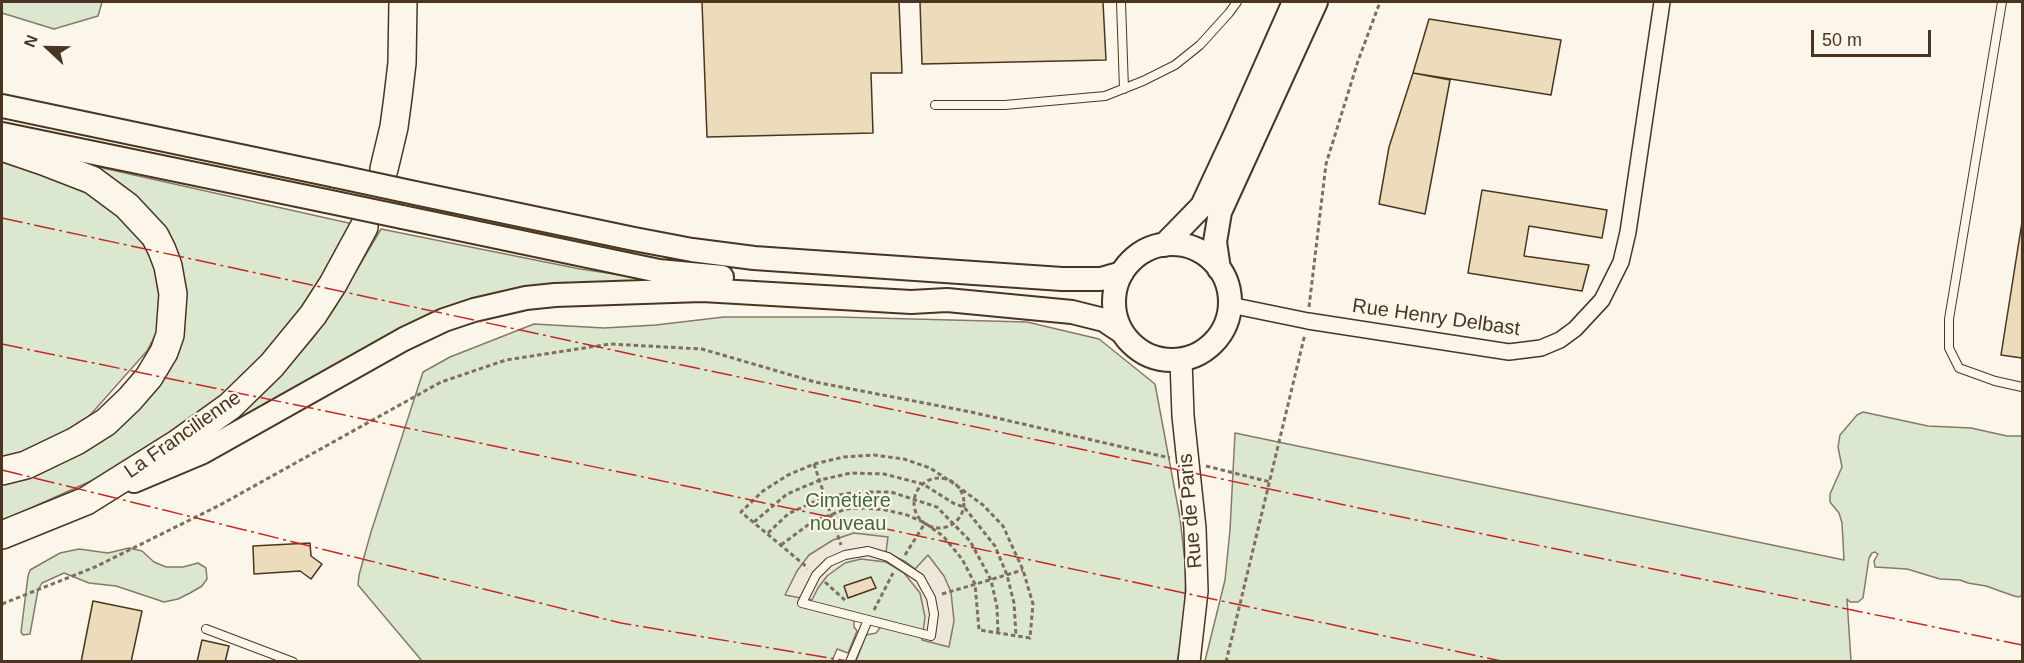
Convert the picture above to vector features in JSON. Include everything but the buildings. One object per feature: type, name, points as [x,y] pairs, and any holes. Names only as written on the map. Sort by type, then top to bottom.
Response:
[{"type":"highway","points":[[384,169],[394,127],[402,63],[403,2]]},
{"type":"highway","points":[[2,147],[43,160],[92,180],[128,206],[158,243],[168,267],[173,294],[170,335],[164,352],[149,377],[130,399],[106,422],[76,441],[36,461],[2,471]]},
{"type":"highway","name":"La Francilienne","points":[[2,535],[86,501],[186,438],[230,406],[252,386],[294,340],[313,315],[339,274],[364,227]]},
{"type":"main road","points":[[1164,244],[1180,244],[1209,257],[1228,286],[1230,305],[1225,324],[1215,341],[1200,353],[1181,360],[1161,360],[1134,347],[1122,332],[1116,317],[1114,302],[1116,287],[1130,262],[1140,254],[1164,244],[1202,206],[1294,2]]},
{"type":"main road","points":[[1219,269],[1215,242],[1220,212],[1316,2]]},
{"type":"main road","points":[[2,106],[644,241],[754,258],[1062,279],[1101,279],[1122,273]]},
{"type":"main road","points":[[2,134],[659,271],[914,293],[947,300],[1072,312],[1104,320],[1122,332]]},
{"type":"main road","points":[[86,501],[203,452],[404,339],[444,320],[498,304],[555,295],[702,290],[911,302],[947,300]]},
{"type":"street","name":"Rue Henry Delbast","points":[[1230,305],[1308,321],[1509,352],[1541,348],[1560,340],[1575,329],[1602,300],[1621,262],[1628,232],[1662,2]]},
{"type":"street","name":"Rue de Paris","points":[[1181,360],[1182,416],[1195,528],[1197,591],[1189,662]]},
{"type":"lane","points":[[1121,2],[1124,89]]},
{"type":"lane","points":[[935,105],[1005,105],[1105,96],[1175,65],[1200,45],[1237,2]]},
{"type":"lane","points":[[2002,2],[1949,319],[1950,348],[1959,368],[1995,381],[2022,387]]},
{"type":"lane","points":[[868,551],[888,557],[920,578],[932,597],[934,615],[931,636],[802,603],[816,575],[829,562],[845,555],[868,551]]},
{"type":"lane","points":[[850,662],[868,620]]},
{"type":"lane","points":[[206,629],[293,662]]},
{"type":"path","points":[[1226,662],[1308,321],[1326,165],[1358,61],[1380,2]]},
{"type":"path","points":[[2,604],[95,567],[220,505],[441,382],[506,360],[610,344],[702,349],[815,382],[971,412],[1270,482]]},
{"type":"path","points":[[781,545],[812,522],[846,509],[866,508],[896,512],[925,523],[939,528],[954,524],[964,507],[962,493],[953,483],[938,478],[924,484],[915,499],[916,513],[925,523],[943,536],[962,559],[975,585],[979,630],[1030,638],[1032,603],[1023,570],[1004,526],[983,505],[953,483],[930,468],[874,455],[844,457],[814,464],[788,475],[763,491],[741,512],[868,620]]},
{"type":"path","points":[[814,464],[845,555]]},
{"type":"path","points":[[754,522],[787,494],[820,480],[850,473],[884,474],[924,484],[953,504],[964,507],[995,546],[1007,575],[1014,603],[1016,636]]},
{"type":"path","points":[[768,534],[788,514],[826,497],[873,491],[891,492],[937,507],[970,541],[991,580],[997,607],[998,633]]},
{"type":"path","points":[[932,597],[1023,570]]},
{"type":"green space","points":[[2,2],[102,2],[98,16],[54,29],[2,13]]},
{"type":"green space","points":[[2,159],[101,198],[147,244],[161,278],[158,330],[147,351],[84,422],[54,441],[2,460]]},
{"type":"green space","points":[[94,166],[353,224],[313,297],[236,386],[138,456],[91,481],[2,521],[2,479],[123,417],[180,289]]},
{"type":"green space","points":[[381,229],[580,269],[669,282],[506,297],[240,421],[237,418],[271,386],[313,338],[333,310]]},
{"type":"green space","name":"Cimetière nouveau","points":[[724,317],[838,317],[1027,322],[1099,339],[1155,384],[1180,518],[1186,571],[1184,625],[1177,662],[856,661],[866,635],[876,633],[883,624],[854,616],[854,627],[857,631],[848,653],[837,649],[832,661],[422,661],[358,585],[371,532],[423,372],[450,357],[534,324],[604,328]]},
{"type":"green space","points":[[1863,412],[1928,426],[1971,428],[2007,436],[2022,436],[2022,595],[2014,596],[1986,586],[1960,580],[1940,579],[1907,569],[1875,567],[1874,561],[1878,554],[1875,552],[1869,558],[1863,598],[1858,602],[1850,602],[1847,599],[1851,661],[1205,661],[1225,580],[1235,433],[1844,560],[1842,523],[1839,513],[1830,502],[1830,494],[1842,467],[1838,447],[1840,435],[1857,415]]},
{"type":"green space","points":[[129,548],[142,551],[154,562],[166,567],[183,567],[198,563],[206,568],[207,579],[202,586],[190,593],[164,602],[116,586],[89,583],[64,573],[42,583],[38,590],[30,634],[23,635],[21,632],[30,570],[60,553],[79,549],[108,553]]},
{"type":"shaded area","points":[[854,533],[888,537],[886,552],[915,569],[928,555],[944,576],[951,592],[954,621],[949,647],[922,640],[925,617],[920,593],[904,573],[886,562],[861,559],[845,563],[827,576],[812,600],[785,595],[797,571],[809,555],[833,540]]},
{"type":"power","points":[[2,218],[668,362],[2022,645]]},
{"type":"power","points":[[2,344],[653,479],[1506,662]]},
{"type":"power","points":[[2,470],[621,623],[853,662]]}]
